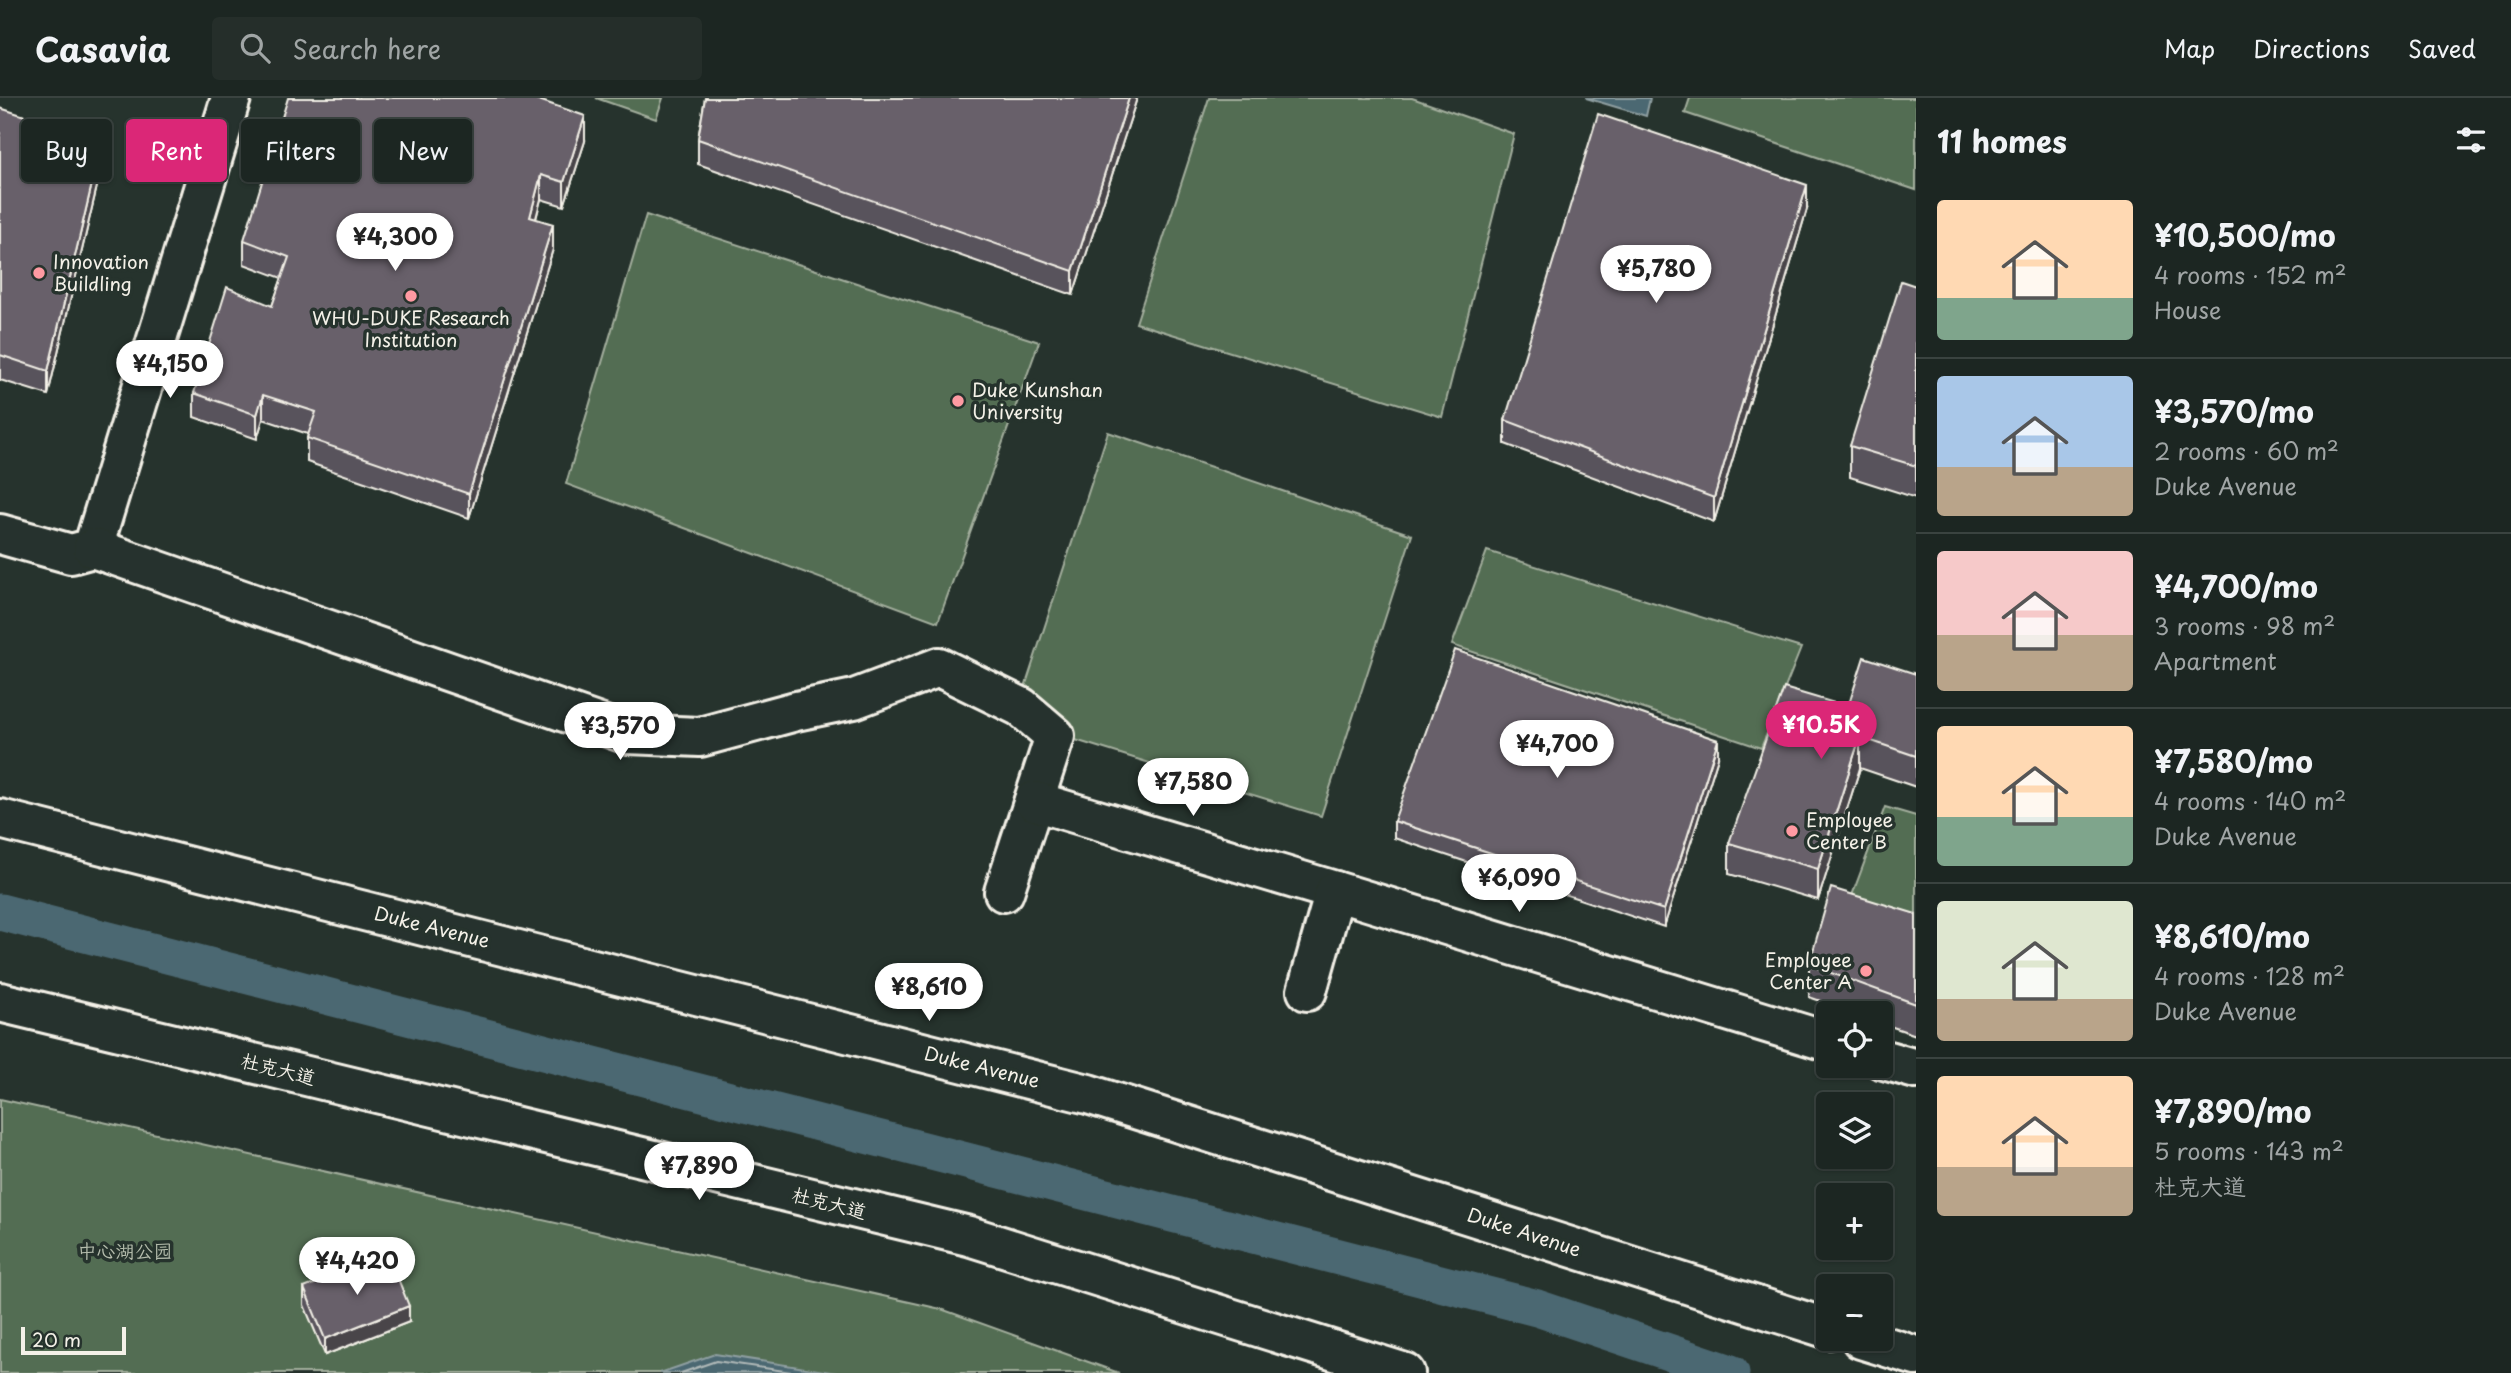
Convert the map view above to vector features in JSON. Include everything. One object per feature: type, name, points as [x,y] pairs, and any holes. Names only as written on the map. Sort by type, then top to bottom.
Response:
[{"type":"main road","points":[[93,548],[231,98]]},
{"type":"main road","points":[[0,534],[71,555],[93,548],[628,734],[700,737],[796,710],[854,699],[939,667],[1021,707],[1055,736],[1004,892]]},
{"type":"main road","points":[[1034,801],[1816,1038]]},
{"type":"main road","name":"Duke Avenue","points":[[0,820],[1088,1094],[1816,1325]]},
{"type":"main road","points":[[1307,991],[1335,891]]},
{"type":"main road","name":"杜克大道","points":[[0,1002],[969,1236],[1405,1373]]},
{"type":"main road","points":[[1893,1062],[1916,1069]]},
{"type":"main road","points":[[1893,1349],[1916,1356]]},
{"type":"green space","points":[[596,98],[663,98],[656,119]]},
{"type":"green space","points":[[1209,98],[1412,98],[1514,134],[1442,417],[1136,323]]},
{"type":"green space","points":[[1690,98],[1916,98],[1916,190],[1685,113]]},
{"type":"green space","points":[[646,215],[1039,342],[938,622],[566,484]]},
{"type":"green space","points":[[1108,432],[1412,535],[1321,816],[1014,721]]},
{"type":"green space","points":[[1487,551],[1801,648],[1761,748],[1452,645]]},
{"type":"green space","points":[[1885,807],[1916,816],[1916,923],[1850,901]]},
{"type":"green space","name":"中心湖公园","points":[[0,1099],[941,1309],[1119,1373],[0,1373]]},
{"type":"water","points":[[1586,98],[1650,98],[1646,116]]},
{"type":"water","points":[[715,1354],[837,1373],[660,1373]]},
{"type":"building","name":"WHU-DUKE Research Institution","points":[[288,98],[533,98],[585,116],[564,182],[541,175],[530,217],[553,224],[469,494],[307,438],[316,412],[263,395],[257,415],[194,393],[227,287],[272,306],[289,257],[244,240],[262,182],[360,182],[360,119],[281,119]]},
{"type":"building","points":[[705,98],[1129,98],[1073,271],[698,139]]},
{"type":"building","name":"Innovation Buildling","points":[[0,108],[34,119],[21,119],[21,182],[92,182],[48,371],[0,355]]},
{"type":"building","points":[[1598,114],[1807,185],[1714,498],[1505,420]]},
{"type":"building","points":[[1901,281],[1916,286],[1916,466],[1850,446]]},
{"type":"building","points":[[1455,650],[1718,740],[1664,910],[1394,821]]},
{"type":"building","name":"Employee Center B","points":[[1864,657],[1916,674],[1916,756],[1860,737],[1818,869],[1729,843],[1784,688],[1848,707]]},
{"type":"building","name":"Employee Center A","points":[[1831,888],[1916,914],[1916,1004],[1809,965]]},
{"type":"building","points":[[388,1254],[409,1306],[325,1339],[304,1288]]},
{"type":"waterway","points":[[0,912],[1537,1308],[1731,1373]]},
{"type":"place","name":"Innovation Buildling","points":[[39,273]]},
{"type":"place","name":"WHU-DUKE Research Institution","points":[[411,296]]},
{"type":"place","name":"Duke Kunshan University","points":[[958,401]]},
{"type":"place","name":"Employee Center B","points":[[1792,831]]},
{"type":"place","name":"Employee Center A","points":[[1866,971]]}]
